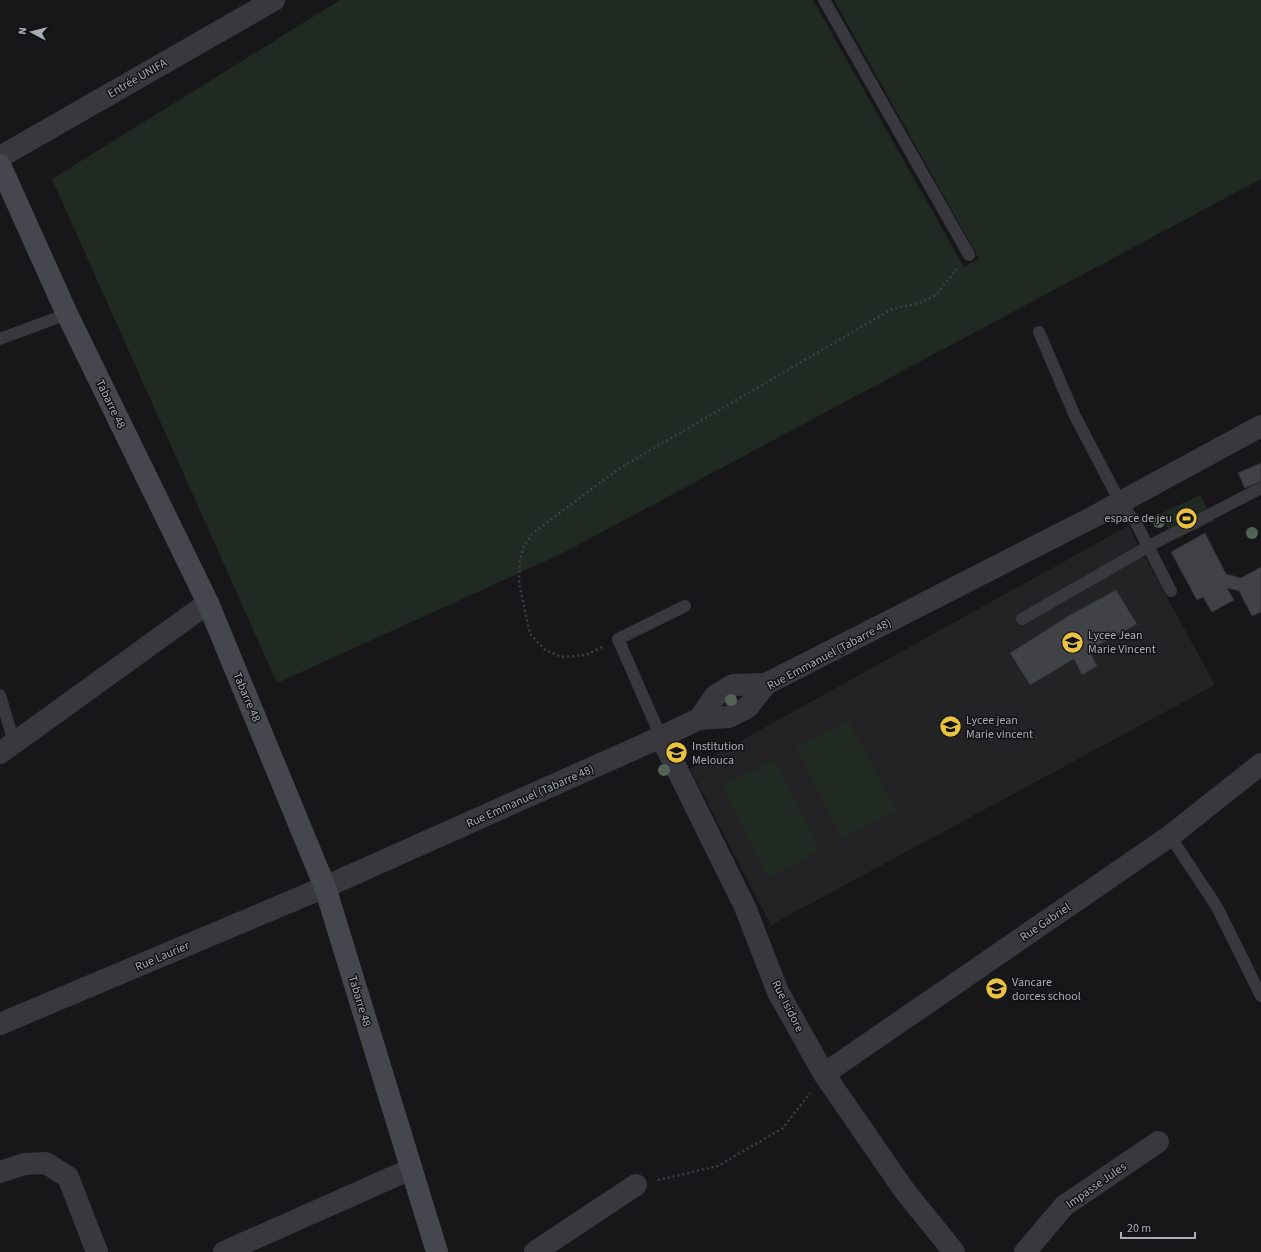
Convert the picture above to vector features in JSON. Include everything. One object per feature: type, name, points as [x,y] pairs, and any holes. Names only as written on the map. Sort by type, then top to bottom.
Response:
[{"type":"street","name":"Entrée UNIFA","points":[[0,157],[274,0]]},
{"type":"street","name":"Tabarre 48","points":[[0,165],[67,314],[208,603],[325,887],[437,1252]]},
{"type":"street","name":"Rue Emmanuel (Tabarre 48)","points":[[325,887],[699,719],[729,718],[748,706],[766,684],[1097,515],[1261,426]]},
{"type":"street","points":[[7,748],[208,603]]},
{"type":"street","name":"Rue Isidore","points":[[661,737],[745,907],[778,992],[824,1074],[904,1190],[954,1252]]},
{"type":"street","name":"Rue Gabriel","points":[[824,1074],[1170,836],[1259,770]]},
{"type":"street","name":"Rue Laurier","points":[[0,1024],[325,887]]},
{"type":"street","name":"Impasse Jules","points":[[1025,1252],[1064,1206],[1158,1142]]},
{"type":"street","points":[[0,1172],[24,1164],[46,1163],[68,1177],[97,1252]]},
{"type":"street","points":[[224,1252],[411,1169]]},
{"type":"street","points":[[535,1252],[636,1185]]},
{"type":"lane","points":[[824,0],[969,255]]},
{"type":"lane","points":[[0,339],[67,314]]},
{"type":"lane","points":[[1039,332],[1074,416],[1120,502],[1136,523],[1149,546],[1171,591]]},
{"type":"lane","points":[[1022,619],[1149,546],[1261,488]]},
{"type":"lane","points":[[661,737],[618,639],[684,606]]},
{"type":"lane","points":[[0,695],[7,748]]},
{"type":"lane","points":[[1170,836],[1217,907],[1261,996]]},
{"type":"path","points":[[618,639],[586,655],[562,657],[545,650],[530,634],[519,583],[520,559],[524,546],[533,533],[620,468],[892,309],[920,302],[936,295],[969,255]]},
{"type":"path","points":[[636,1185],[718,1166],[783,1128],[824,1074]]},
{"type":"shaded area","points":[[340,0],[813,0],[964,267],[979,259],[834,0],[1261,0],[1261,179],[561,554],[277,683],[52,179]]},
{"type":"shaded area","name":"espace de jeu","points":[[1200,495],[1214,521],[1174,540],[1160,514]]},
{"type":"shaded area","name":"Lycee jean Marie vincent","points":[[1128,526],[1215,685],[771,925],[690,769]]},
{"type":"shaded area","points":[[849,721],[896,811],[842,838],[796,747]]},
{"type":"shaded area","points":[[775,760],[821,850],[768,877],[722,786]]},
{"type":"building","points":[[1261,463],[1261,481],[1245,488],[1238,473]]},
{"type":"building","points":[[1205,533],[1226,574],[1241,578],[1261,567],[1261,612],[1252,616],[1239,591],[1227,588],[1234,600],[1212,612],[1203,597],[1197,600],[1171,552]]},
{"type":"building","points":[[1116,590],[1137,624],[1089,650],[1097,666],[1082,675],[1074,659],[1030,685],[1010,653],[1070,615]]},
{"type":"place","name":"espace de jeu","points":[[1187,518]]},
{"type":"place","name":"Lycee Jean Marie Vincent","points":[[1072,642]]},
{"type":"place","name":"Lycee jean Marie vincent","points":[[951,727]]},
{"type":"place","name":"Institution Melouca","points":[[677,753]]},
{"type":"place","name":"Vancare dorces school","points":[[997,989]]}]
